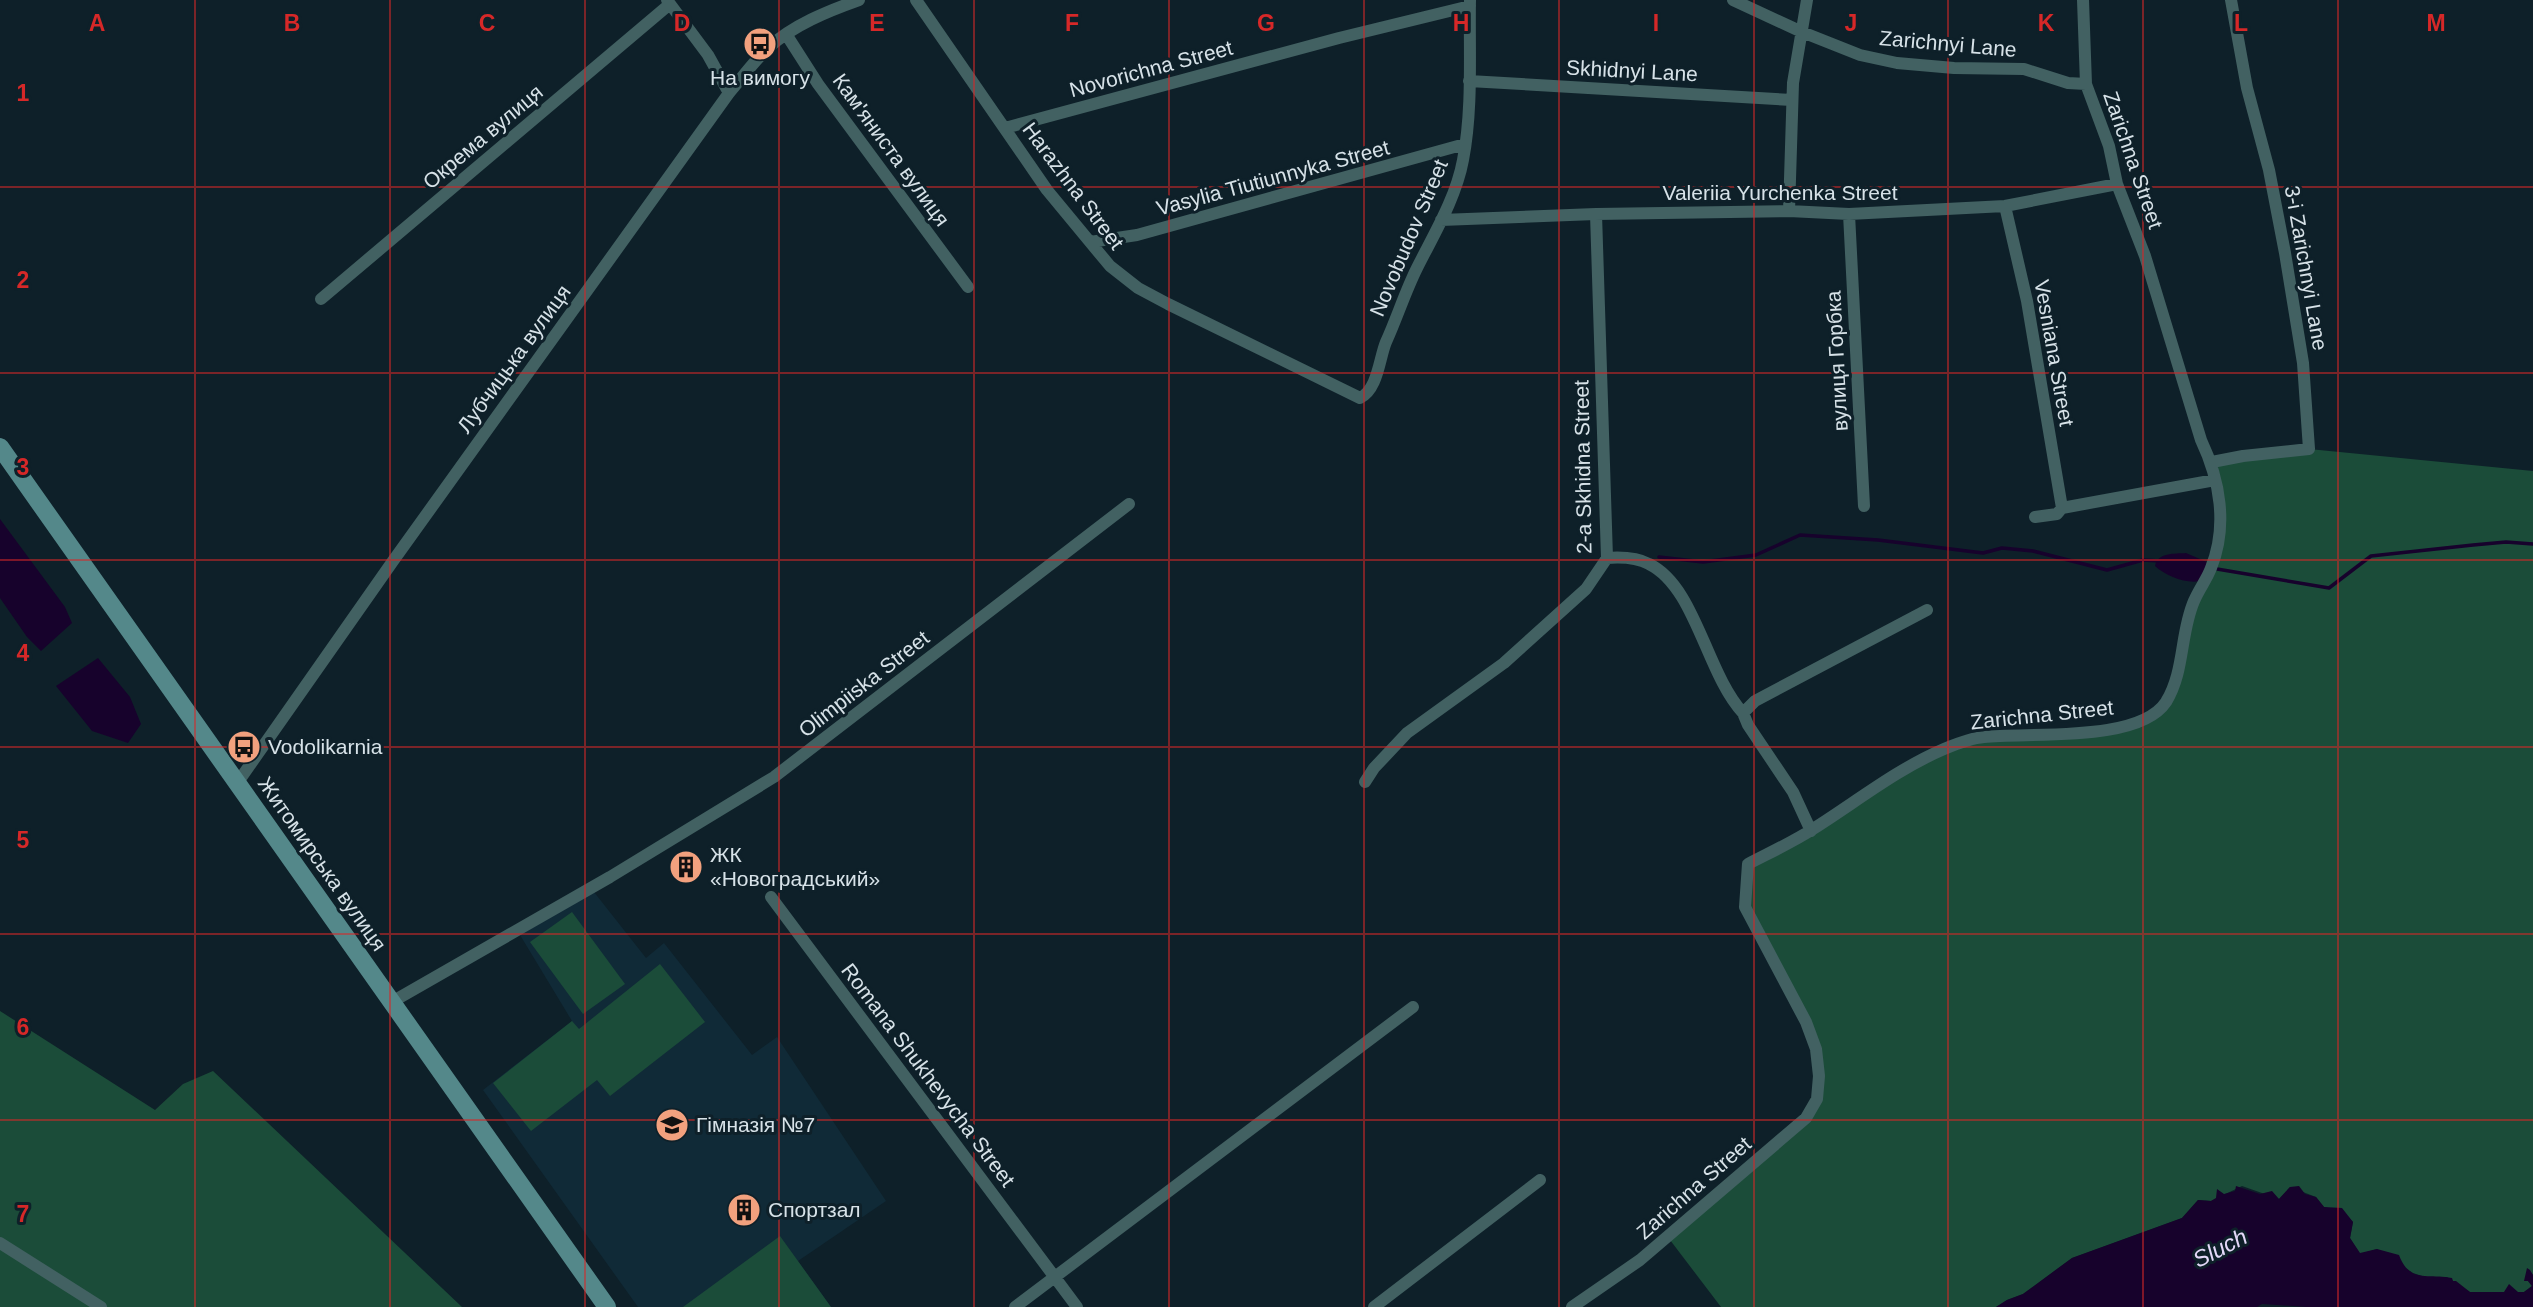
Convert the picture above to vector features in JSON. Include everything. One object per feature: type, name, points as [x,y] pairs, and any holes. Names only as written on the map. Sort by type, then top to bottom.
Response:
[{"type":"main road","name":"Житомирська вулиця","points":[[0,447],[607,1307]]},
{"type":"street","name":"Лубчицька вулиця","points":[[238,782],[729,93],[768,48],[786,34],[834,5],[859,0]]},
{"type":"street","name":"Harazhna Street","points":[[916,0],[1048,190],[1110,266],[1138,288],[1360,398]]},
{"type":"street","name":"Zarichnyi Lane","points":[[1733,0],[1801,32],[1860,55],[1897,63],[1954,68],[2024,69],[2068,83],[2086,84]]},
{"type":"street","points":[[1788,211],[1792,100],[1807,0]]},
{"type":"street","name":"Zarichna Street","points":[[1572,1307],[1640,1260],[1806,1118],[1816,1099],[1819,1076],[1816,1049],[1806,1022],[1745,907],[1748,864],[1811,831],[1880,784],[1943,749],[1981,737],[2075,734],[2150,718],[2165,703],[2178,677],[2193,603],[2211,568],[2219,543],[2220,505],[2212,462],[2198,428],[2145,256],[2117,184],[2109,146],[2086,84],[2083,0]]},
{"type":"street","name":"3-i Zarichnyi Lane","points":[[2212,462],[2309,449],[2303,363],[2285,253],[2269,170],[2247,88],[2231,0]]},
{"type":"street","name":"Окрема вулиця","points":[[321,299],[668,2],[708,55],[729,93]]},
{"type":"street","name":"Novorichna Street","points":[[1005,128],[1470,3]]},
{"type":"street","name":"Novobudov Street","points":[[1360,398],[1368,394],[1373,384],[1384,347],[1415,271],[1457,182],[1465,144],[1470,3]]},
{"type":"street","name":"Кам'яниста вулиця","points":[[786,34],[818,83],[968,286]]},
{"type":"street","name":"Skhidnyi Lane","points":[[1469,80],[1792,100]]},
{"type":"street","name":"Vasylia Tiutiunnyka Street","points":[[1090,242],[1136,235],[1465,144]]},
{"type":"street","name":"Valeriia Yurchenka Street","points":[[1441,220],[1788,211],[1849,214],[2005,206],[2117,184]]},
{"type":"street","name":"Vesniana Street","points":[[2005,206],[2027,301],[2062,508]]},
{"type":"street","name":"2-a Skhidna Street","points":[[1366,782],[1374,768],[1407,733],[1504,663],[1586,589],[1607,558],[1596,214]]},
{"type":"street","name":"вулиця Горбка","points":[[1849,214],[1864,506]]},
{"type":"street","points":[[2035,517],[2057,514],[2062,508],[2215,480]]},
{"type":"street","name":"Olimpiiska Street","points":[[390,1003],[610,877],[774,777],[1129,504]]},
{"type":"street","points":[[1607,558],[1626,557],[1649,564],[1666,577],[1683,597],[1720,682],[1793,792],[1811,831]]},
{"type":"street","points":[[1743,713],[1755,701],[1927,611]]},
{"type":"street","name":"Romana Shukhevycha Street","points":[[771,897],[1077,1307]]},
{"type":"street","points":[[1015,1307],[1413,1007]]},
{"type":"street","points":[[1374,1307],[1540,1180]]},
{"type":"street","points":[[0,1243],[102,1307]]},
{"type":"shaded area","name":"Гімназія №7","points":[[594,892],[646,958],[664,943],[752,1055],[777,1037],[886,1201],[798,1261],[831,1307],[638,1307],[483,1090],[572,1021],[520,935]]},
{"type":"green space","points":[[2309,449],[2533,471],[2533,1275],[2531,1273],[2528,1281],[2532,1286],[2524,1292],[2470,1292],[2447,1277],[2428,1278],[2413,1273],[2377,1249],[2360,1254],[2350,1238],[2353,1222],[2343,1212],[2324,1207],[2316,1197],[2290,1187],[2279,1199],[2242,1186],[2211,1201],[2198,1200],[2182,1218],[2072,1258],[2023,1294],[1996,1307],[1721,1307],[1667,1236],[1754,1161],[1817,1099],[1816,1049],[1745,907],[1748,864],[1880,784],[1981,737],[2129,724],[2165,703],[2193,603],[2219,543],[2212,462]]},
{"type":"green space","points":[[572,912],[625,984],[583,1014],[530,942]]},
{"type":"green space","points":[[660,964],[705,1022],[610,1096],[597,1080],[531,1131],[493,1083],[572,1021],[579,1029]]},
{"type":"green space","points":[[0,1011],[155,1110],[183,1084],[213,1071],[462,1307],[0,1307]]},
{"type":"green space","points":[[780,1236],[831,1307],[683,1307]]},
{"type":"water","points":[[0,519],[65,607],[72,623],[41,651],[27,637],[0,598]]},
{"type":"water","points":[[2186,553],[2207,562],[2200,581],[2176,578],[2155,566],[2163,556]]},
{"type":"water","points":[[98,658],[130,697],[141,724],[128,743],[92,731],[56,686]]},
{"type":"water","name":"Sluch","points":[[2236,1186],[2260,1194],[2272,1191],[2279,1199],[2290,1187],[2299,1186],[2305,1194],[2316,1197],[2324,1207],[2342,1208],[2353,1222],[2350,1238],[2360,1253],[2377,1249],[2399,1255],[2403,1264],[2414,1274],[2452,1278],[2470,1292],[2504,1292],[2509,1284],[2518,1292],[2524,1292],[2532,1286],[2528,1281],[2524,1281],[2527,1268],[2533,1275],[2533,1307],[2307,1307],[2262,1304],[2257,1307],[1996,1307],[2023,1294],[2072,1258],[2182,1218],[2198,1200],[2211,1201],[2216,1198],[2217,1189],[2224,1194],[2235,1191]]},
{"type":"waterway","points":[[1659,557],[1703,562],[1756,555],[1800,535],[1878,540],[1983,553],[2002,548],[2033,551],[2107,570],[2143,560],[2160,561]]},
{"type":"waterway","points":[[2217,569],[2329,588],[2371,556],[2506,542],[2533,544]]},
{"type":"place","name":"На вимогу","points":[[760,44]]},
{"type":"place","name":"Vodolikarnia","points":[[244,747]]},
{"type":"place","name":"ЖК «Новоградський»","points":[[686,867]]},
{"type":"place","name":"Гімназія №7","points":[[672,1125]]},
{"type":"place","name":"Спортзал","points":[[744,1210]]}]
